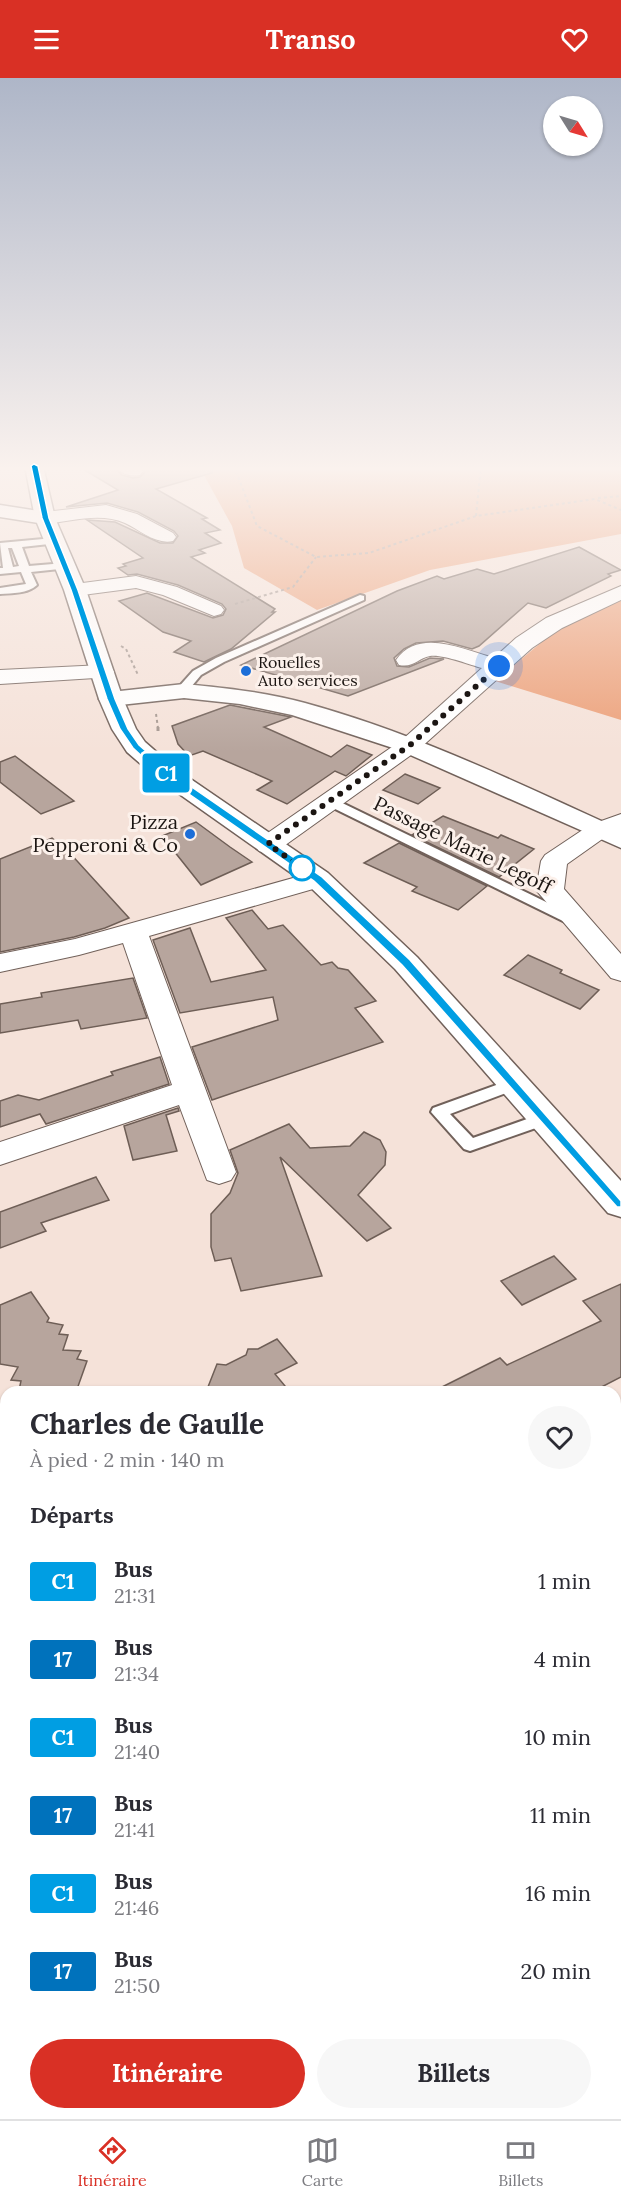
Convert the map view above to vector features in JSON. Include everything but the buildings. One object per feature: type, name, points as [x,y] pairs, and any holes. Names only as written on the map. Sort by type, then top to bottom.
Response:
[{"type":"main road","points":[[63,561],[75,590],[111,699],[124,729],[136,747],[167,774],[318,879],[406,963],[621,1204]]},
{"type":"main road","points":[[111,699],[182,690],[254,699],[346,723],[410,745],[614,830]]},
{"type":"street","points":[[75,590],[136,582],[170,591],[214,610]]},
{"type":"street","points":[[268,844],[410,745],[524,643],[554,623],[621,592]]},
{"type":"street","points":[[407,660],[423,649],[437,649],[499,666]]},
{"type":"street","points":[[0,677],[102,672]]},
{"type":"street","points":[[614,830],[554,861],[550,890],[621,972]]},
{"type":"street","points":[[0,963],[79,947],[318,879]]},
{"type":"street","points":[[133,932],[219,1172]]},
{"type":"street","points":[[0,1154],[189,1090]]},
{"type":"lane","points":[[0,591],[32,585],[22,561]]},
{"type":"lane","points":[[4,571],[65,566]]},
{"type":"lane","points":[[182,690],[197,673],[220,660],[360,597]]},
{"type":"lane","name":"Passage Marie Legoff","points":[[330,801],[580,924]]},
{"type":"lane","points":[[513,1084],[438,1112],[471,1145],[544,1119]]},
{"type":"path","points":[[214,610],[293,587],[313,561]]},
{"type":"shaded area","points":[[242,561],[476,561],[430,570],[317,610],[244,568]]},
{"type":"shaded area","points":[[621,593],[621,720],[495,681],[580,610]]},
{"type":"bus line","name":"C1","points":[[63,561],[75,590],[111,699],[124,729],[136,747],[167,774],[318,879],[406,963],[621,1204]]},
{"type":"place","name":"Rouelles Auto services","points":[[246,671]]},
{"type":"place","name":"Pizza Pepperoni & Co","points":[[190,834]]},
{"type":"route","points":[[302,868],[268,844],[410,745],[499,666]]}]
